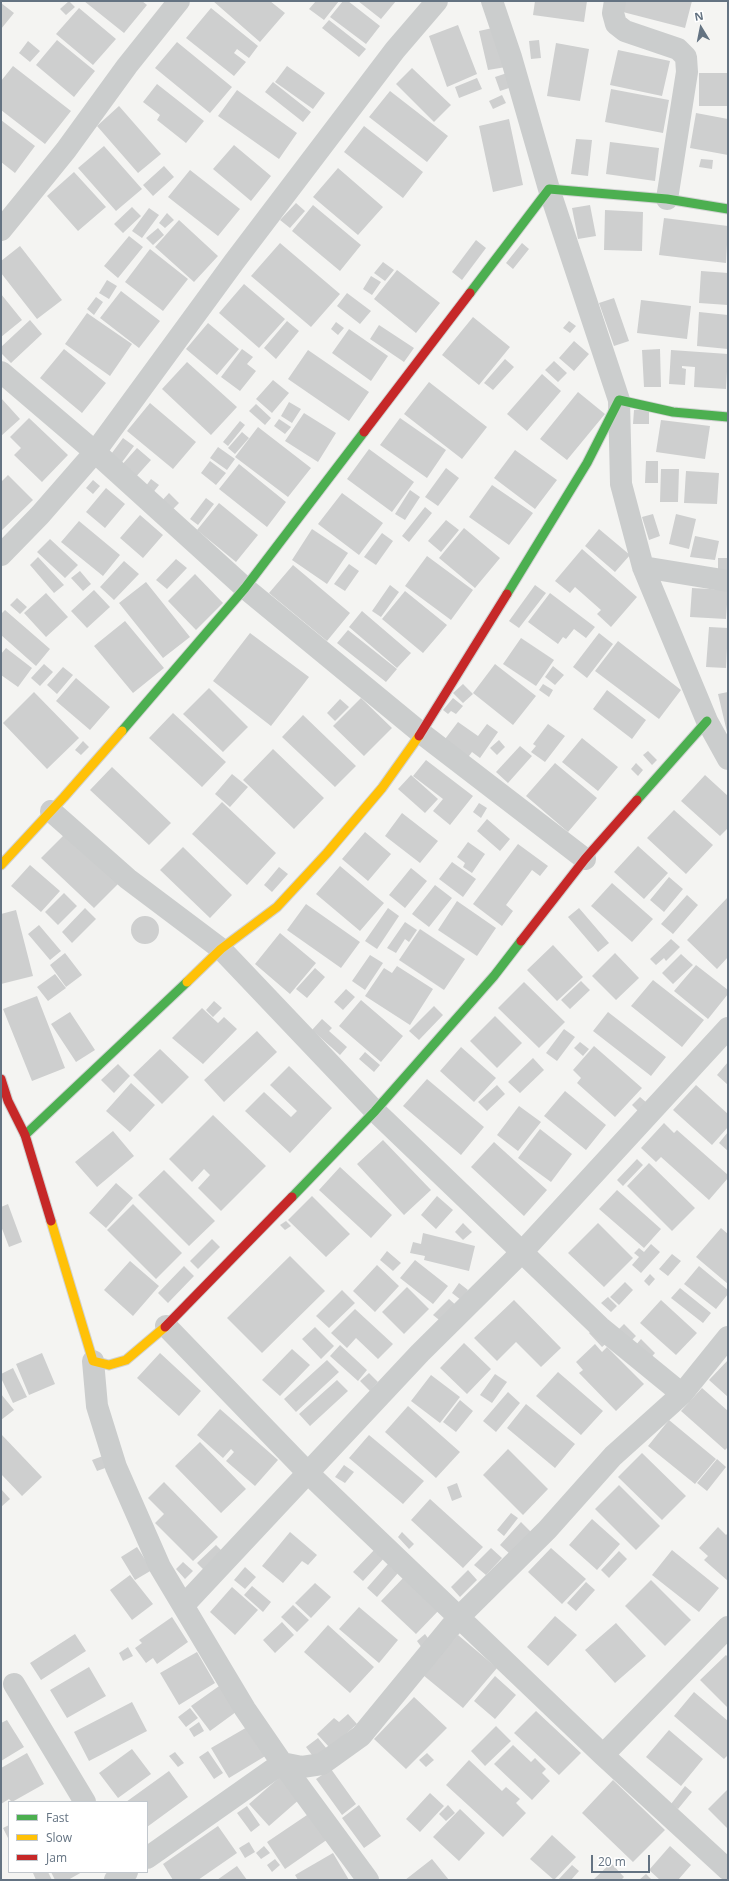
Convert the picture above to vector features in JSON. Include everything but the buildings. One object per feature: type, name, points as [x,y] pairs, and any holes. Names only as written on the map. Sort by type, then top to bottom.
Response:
[{"type":"street","points":[[1,230],[66,150],[126,66],[179,1]]},
{"type":"street","points":[[1,555],[40,515],[95,452],[234,262],[396,50],[437,1]]},
{"type":"street","points":[[492,1],[512,57],[549,189],[619,400],[621,484],[643,567],[707,721],[728,759]]},
{"type":"street","points":[[615,1],[613,13],[616,24],[625,31],[678,49],[686,57],[687,72],[667,199]]},
{"type":"street","points":[[549,189],[667,199],[728,209]]},
{"type":"street","points":[[1,865],[51,811],[245,588],[549,189]]},
{"type":"street","points":[[1,372],[95,452],[245,588],[421,733],[586,859]]},
{"type":"street","points":[[619,400],[673,412],[728,417]]},
{"type":"street","points":[[25,1135],[221,949],[277,906],[327,853],[382,788],[421,733],[588,463],[619,400]]},
{"type":"street","points":[[643,567],[728,581]]},
{"type":"street","points":[[93,1361],[109,1365],[126,1360],[166,1326],[376,1111],[494,976],[586,859],[707,721]]},
{"type":"street","points":[[51,811],[128,879],[221,949],[376,1111],[523,1251],[600,1327],[682,1394]]},
{"type":"street","points":[[184,1605],[309,1474],[420,1353],[523,1251],[728,1028]]},
{"type":"street","points":[[1,1079],[8,1101],[25,1135],[93,1361],[98,1406],[116,1467],[160,1567],[245,1709],[282,1763],[368,1880]]},
{"type":"street","points":[[166,1326],[309,1474],[458,1618],[603,1755],[728,1870]]},
{"type":"street","points":[[148,1857],[282,1763],[302,1767],[322,1764],[361,1736],[458,1618],[548,1530],[613,1456],[682,1394],[728,1337]]},
{"type":"street","points":[[603,1755],[728,1627]]},
{"type":"street","points":[[14,1684],[84,1801]]},
{"type":"street","points":[[115,1880],[126,1873]]},
{"type":"traffic: fast","points":[[470,293],[549,189],[667,199],[728,209]]},
{"type":"traffic: fast","points":[[507,594],[587,463],[619,400],[673,412],[728,417]]},
{"type":"traffic: fast","points":[[122,731],[245,588],[364,432]]},
{"type":"traffic: fast","points":[[637,800],[707,721]]},
{"type":"traffic: fast","points":[[292,1197],[375,1111],[494,976],[521,941]]},
{"type":"traffic: fast","points":[[25,1135],[187,982]]},
{"type":"traffic: slow","points":[[1,865],[122,731]]},
{"type":"traffic: slow","points":[[187,982],[221,949],[277,907],[327,853],[382,788],[419,736]]},
{"type":"traffic: slow","points":[[51,1221],[93,1361],[109,1365],[126,1360],[165,1327]]},
{"type":"traffic: jam","points":[[364,432],[470,293]]},
{"type":"traffic: jam","points":[[419,736],[507,594]]},
{"type":"traffic: jam","points":[[521,941],[585,859],[637,800]]},
{"type":"traffic: jam","points":[[1,1079],[8,1101],[25,1135],[51,1221]]},
{"type":"traffic: jam","points":[[165,1327],[292,1197]]}]
